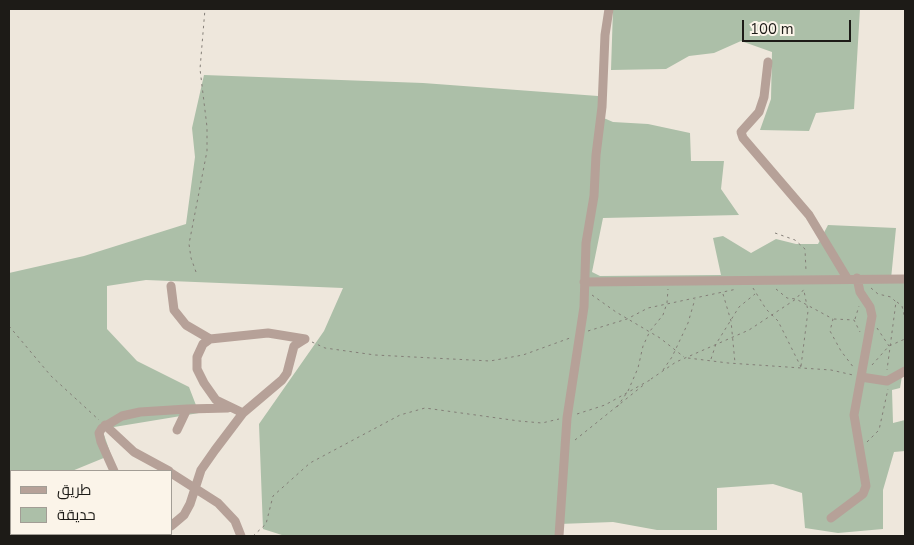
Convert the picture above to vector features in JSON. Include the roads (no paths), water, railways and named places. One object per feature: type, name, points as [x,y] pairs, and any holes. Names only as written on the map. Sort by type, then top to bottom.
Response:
[{"type":"street","points":[[559,536],[567,418],[580,334],[586,243],[594,196],[596,156],[602,107],[604,35],[609,9]]},
{"type":"street","points":[[768,62],[764,96],[759,112],[741,132],[742,138],[809,215],[848,278]]},
{"type":"street","points":[[584,286],[669,281],[807,278],[901,279],[905,272]]},
{"type":"street","points":[[831,518],[863,494],[866,486],[854,415],[872,319],[871,309],[861,295],[857,278]]},
{"type":"street","points":[[171,286],[174,310],[186,325],[210,338],[268,333],[305,338],[294,346],[287,373],[282,380],[243,413],[201,470],[187,510],[172,525]]},
{"type":"street","points":[[210,338],[203,344],[197,357],[198,369],[216,400],[229,408],[243,413]]},
{"type":"street","points":[[861,377],[887,381],[905,371]]},
{"type":"street","points":[[114,470],[98,433],[105,426],[122,416],[140,412],[187,408],[229,408]]},
{"type":"street","points":[[178,430],[187,408]]},
{"type":"street","points":[[105,426],[134,452],[166,470]]},
{"type":"street","points":[[172,473],[195,486],[225,509],[235,521],[241,536]]}]
